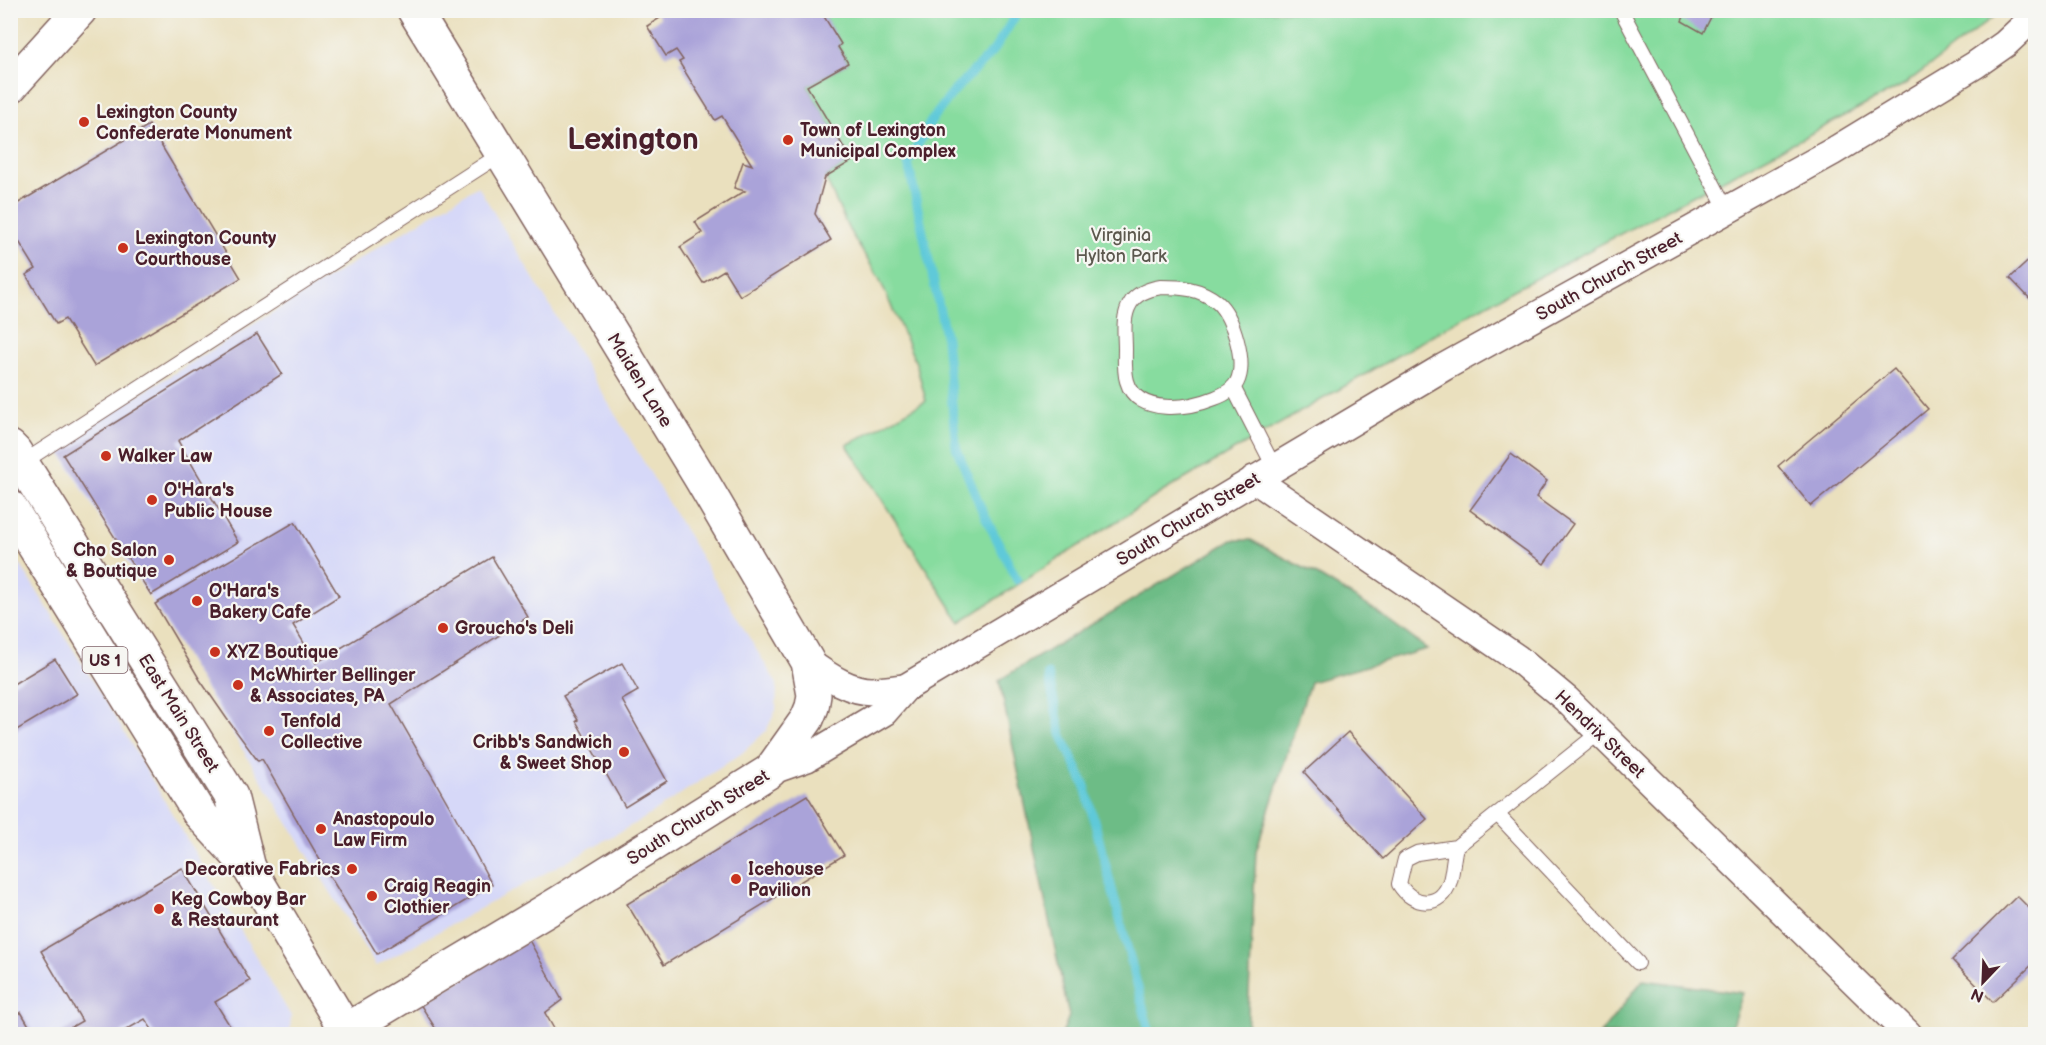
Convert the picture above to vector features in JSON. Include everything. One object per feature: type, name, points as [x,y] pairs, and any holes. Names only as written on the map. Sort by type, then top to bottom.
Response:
[{"type":"main road","points":[[10,87],[80,10]]},
{"type":"main road","name":"Maiden Lane","points":[[414,10],[701,479],[808,662]]},
{"type":"main road","name":"East Main Street","points":[[16,455],[231,796],[248,866]]},
{"type":"main road","name":"East Main Street","points":[[10,507],[199,813],[248,866],[345,1033]]},
{"type":"main road","points":[[770,771],[807,719],[812,707],[814,695],[808,662]]},
{"type":"main road","name":"South Church Street","points":[[345,1033],[770,771]]},
{"type":"street","name":"South Church Street","points":[[770,771],[807,758],[884,712],[905,688],[1444,368],[1832,152],[1945,84],[2005,44],[2036,15]]},
{"type":"street","name":"Hendrix Street","points":[[1264,474],[1437,605],[1518,659],[1566,699],[1908,1035]]},
{"type":"street","name":"Maiden Lane","points":[[808,662],[853,688],[871,691],[905,688]]},
{"type":"lane","points":[[1621,10],[1727,210]]},
{"type":"lane","points":[[16,455],[501,154]]},
{"type":"lane","points":[[1161,286],[1198,290],[1216,301],[1227,312],[1237,339],[1240,372],[1238,381],[1233,387],[1213,400],[1170,408],[1160,408],[1141,398],[1127,383],[1125,323],[1130,303],[1149,289],[1161,286]]},
{"type":"lane","points":[[1233,387],[1264,474]]},
{"type":"lane","points":[[1456,847],[1450,881],[1441,896],[1428,903],[1417,901],[1405,894],[1400,884],[1404,859],[1418,853],[1456,847],[1599,732]]},
{"type":"lane","points":[[1498,815],[1638,963]]},
{"type":"shaded area","points":[[478,186],[777,684],[776,710],[766,731],[742,753],[643,819],[376,966],[56,446]]},
{"type":"shaded area","points":[[10,548],[114,715],[291,1016],[290,1030],[287,1034],[11,1034]]},
{"type":"green space","name":"Virginia Hylton Park","points":[[820,11],[2001,11],[1905,84],[1476,310],[1164,491],[960,622],[847,445],[926,401],[916,363],[879,278],[849,230],[825,177],[852,161],[807,86],[848,63],[838,47],[840,44]]},
{"type":"green space","points":[[1232,540],[1251,540],[1317,575],[1375,610],[1427,649],[1310,682],[1256,851],[1247,1034],[1062,1034],[1069,1016],[999,680]]},
{"type":"green space","points":[[1643,980],[1743,993],[1729,1034],[1600,1034]]},
{"type":"building","name":"Town of Lexington Municipal Complex","points":[[655,10],[820,10],[841,44],[838,47],[848,63],[807,86],[852,161],[825,177],[815,214],[831,240],[740,296],[724,270],[703,283],[680,247],[702,233],[695,222],[745,191],[734,188],[743,162],[752,165],[722,116],[715,120],[679,62],[683,60],[676,50],[666,56],[647,26],[660,18]]},
{"type":"building","points":[[1687,10],[1704,10],[1712,15],[1703,33],[1682,21]]},
{"type":"building","name":"Lexington County Courthouse","points":[[149,125],[241,278],[94,366],[65,319],[56,324],[26,275],[36,269],[10,227],[10,208]]},
{"type":"building","points":[[2036,254],[2036,305],[2010,278]]},
{"type":"building","points":[[257,334],[282,374],[178,441],[238,542],[151,595],[63,455]]},
{"type":"building","points":[[1894,369],[1928,409],[1811,506],[1778,466]]},
{"type":"building","points":[[1511,454],[1547,481],[1536,497],[1573,524],[1544,564],[1470,510]]},
{"type":"building","points":[[295,522],[339,596],[293,625],[316,663],[492,557],[528,617],[391,704],[492,885],[377,954],[262,759],[258,761],[200,680],[155,604]]},
{"type":"building","points":[[55,659],[77,694],[10,734],[10,686]]},
{"type":"building","points":[[622,663],[638,691],[622,700],[667,781],[625,807],[563,696]]},
{"type":"building","points":[[1348,732],[1427,819],[1383,859],[1304,772]]},
{"type":"building","name":"Icehouse Pavilion","points":[[807,795],[844,855],[664,965],[627,904]]},
{"type":"building","name":"Keg Cowboy Bar & Restaurant","points":[[182,868],[250,981],[215,1002],[235,1034],[155,1034],[145,1019],[119,1034],[59,1034],[82,1021],[41,951]]},
{"type":"building","points":[[2017,896],[2036,915],[2036,961],[1993,1002],[1952,960]]},
{"type":"building","points":[[529,940],[562,1000],[545,1013],[557,1034],[439,1034],[420,1004]]},
{"type":"building","points":[[21,1012],[34,1034],[10,1034],[10,1018]]},
{"type":"waterway","points":[[1017,580],[981,508],[956,447],[946,339],[908,163],[931,121],[954,91],[994,50],[1019,10]]},
{"type":"waterway","points":[[1048,674],[1061,734],[1085,786],[1150,1034]]},
{"type":"place","name":"Lexington County Confederate Monument","points":[[84,122]]},
{"type":"place","name":"Town of Lexington Municipal Complex","points":[[788,140]]},
{"type":"place","name":"Lexington County Courthouse","points":[[123,248]]},
{"type":"place","name":"Walker Law","points":[[106,456]]},
{"type":"place","name":"O'Hara's Public House","points":[[152,500]]},
{"type":"place","name":"Cho Salon & Boutique","points":[[169,560]]},
{"type":"place","name":"O'Hara's Bakery Cafe","points":[[197,601]]},
{"type":"place","name":"Groucho's Deli","points":[[443,628]]},
{"type":"place","name":"XYZ Boutique","points":[[215,652]]},
{"type":"place","name":"McWhirter Bellinger & Associates, PA","points":[[238,685]]},
{"type":"place","name":"Tenfold Collective","points":[[269,731]]},
{"type":"place","name":"Cribb's Sandwich & Sweet Shop","points":[[624,752]]},
{"type":"place","name":"Anastopoulo Law Firm","points":[[321,829]]},
{"type":"place","name":"Decorative Fabrics","points":[[352,869]]},
{"type":"place","name":"Icehouse Pavilion","points":[[736,879]]},
{"type":"place","name":"Craig Reagin Clothier","points":[[372,896]]},
{"type":"place","name":"Keg Cowboy Bar & Restaurant","points":[[159,909]]},
{"type":"district","name":"Lexington","points":[[633,139]]}]
